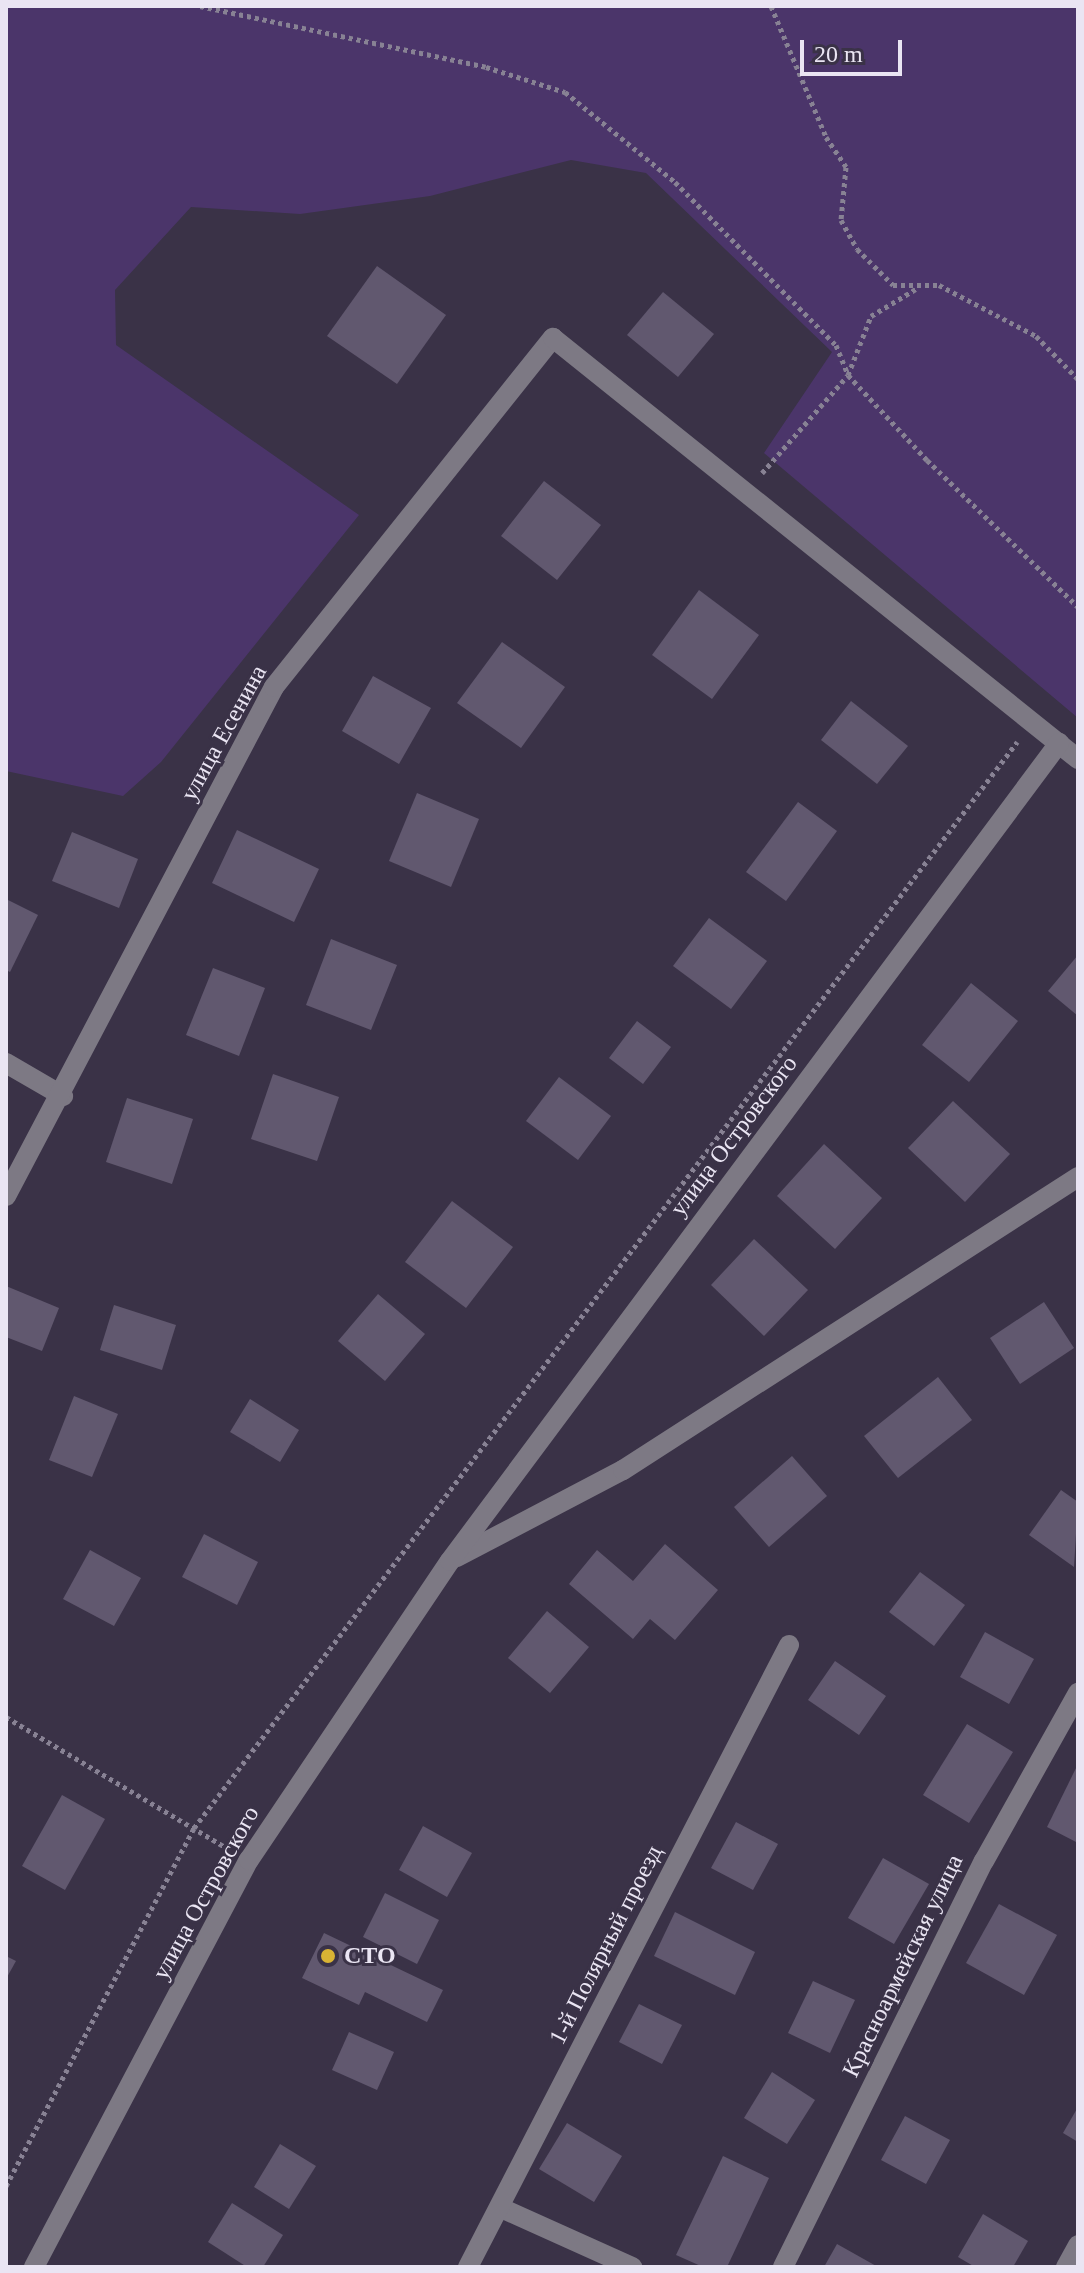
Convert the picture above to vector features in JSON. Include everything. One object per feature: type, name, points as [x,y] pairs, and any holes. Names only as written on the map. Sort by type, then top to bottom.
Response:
[{"type":"street","name":"улица Есенина","points":[[6,1196],[63,1096],[274,687],[553,338],[746,492]]},
{"type":"street","points":[[746,492],[1078,759]]},
{"type":"street","name":"улица Островского","points":[[34,2267],[249,1860],[450,1561],[1059,743]]},
{"type":"street","points":[[6,1063],[63,1096]]},
{"type":"street","name":"улица Островского","points":[[450,1561],[623,1470],[1078,1177]]},
{"type":"street","name":"1-й Полярный проезд","points":[[468,2267],[789,1645]]},
{"type":"street","name":"Красноармейская улица","points":[[783,2267],[984,1861],[1078,1693]]},
{"type":"street","points":[[501,2208],[632,2267]]},
{"type":"street","points":[[1066,2267],[1078,2245]]},
{"type":"path","points":[[200,6],[472,63],[565,92],[675,182],[836,345],[848,375],[1078,607]]},
{"type":"path","points":[[771,6],[826,137],[846,167],[841,220],[857,249],[893,285],[916,288],[939,285],[976,301],[1036,336],[1078,379]]},
{"type":"path","points":[[746,492],[848,375],[871,316],[916,288]]},
{"type":"path","points":[[6,2186],[194,1828],[1033,721]]},
{"type":"path","points":[[6,1717],[249,1860]]},
{"type":"shaded area","points":[[6,6],[1078,6],[1078,718],[764,453],[832,352],[646,173],[571,160],[430,196],[300,214],[191,207],[115,290],[116,345],[359,515],[161,762],[123,796],[6,771]]},
{"type":"building","points":[[377,266],[446,315],[397,384],[327,336]]},
{"type":"building","points":[[663,292],[714,334],[678,377],[627,335]]},
{"type":"building","points":[[544,481],[601,525],[557,580],[501,536]]},
{"type":"building","points":[[699,590],[759,635],[712,699],[652,655]]},
{"type":"building","points":[[502,642],[565,687],[521,748],[457,703]]},
{"type":"building","points":[[373,676],[431,708],[399,764],[342,731]]},
{"type":"building","points":[[851,701],[908,746],[877,784],[821,740]]},
{"type":"building","points":[[417,793],[479,819],[451,887],[389,861]]},
{"type":"building","points":[[798,802],[837,831],[786,901],[746,872]]},
{"type":"building","points":[[237,830],[319,869],[294,922],[212,883]]},
{"type":"building","points":[[72,832],[138,859],[119,908],[52,881]]},
{"type":"building","points":[[6,899],[38,915],[10,972],[6,970]]},
{"type":"building","points":[[709,918],[767,961],[731,1009],[673,966]]},
{"type":"building","points":[[331,939],[397,965],[371,1030],[306,1005]]},
{"type":"building","points":[[1078,955],[1078,1016],[1048,991]]},
{"type":"building","points":[[213,968],[265,988],[239,1056],[186,1035]]},
{"type":"building","points":[[971,983],[1018,1021],[969,1082],[922,1045]]},
{"type":"building","points":[[637,1021],[671,1047],[643,1084],[609,1058]]},
{"type":"building","points":[[273,1074],[339,1097],[317,1161],[251,1139]]},
{"type":"building","points":[[559,1077],[611,1116],[578,1160],[526,1121]]},
{"type":"building","points":[[127,1098],[193,1119],[172,1184],[106,1162]]},
{"type":"building","points":[[953,1101],[1010,1154],[965,1202],[908,1148]]},
{"type":"building","points":[[824,1144],[882,1198],[835,1249],[777,1196]]},
{"type":"building","points":[[452,1201],[513,1247],[466,1308],[405,1262]]},
{"type":"building","points":[[754,1239],[808,1290],[764,1336],[711,1285]]},
{"type":"building","points":[[6,1286],[59,1308],[42,1351],[6,1337]]},
{"type":"building","points":[[378,1294],[425,1334],[385,1381],[338,1341]]},
{"type":"building","points":[[1044,1302],[1074,1348],[1020,1384],[990,1338]]},
{"type":"building","points":[[114,1305],[176,1325],[162,1370],[100,1350]]},
{"type":"building","points":[[938,1377],[972,1420],[898,1478],[864,1436]]},
{"type":"building","points":[[74,1396],[118,1414],[92,1477],[49,1460]]},
{"type":"building","points":[[250,1399],[299,1430],[280,1462],[230,1432]]},
{"type":"building","points":[[792,1456],[827,1496],[769,1547],[734,1507]]},
{"type":"building","points":[[1061,1490],[1078,1502],[1074,1567],[1029,1535]]},
{"type":"building","points":[[204,1534],[258,1562],[237,1605],[182,1577]]},
{"type":"building","points":[[665,1544],[718,1590],[675,1640],[650,1619],[633,1639],[569,1584],[597,1550],[633,1581]]},
{"type":"building","points":[[90,1550],[141,1578],[114,1626],[63,1599]]},
{"type":"building","points":[[920,1572],[965,1605],[934,1646],[889,1612]]},
{"type":"building","points":[[547,1611],[589,1647],[550,1693],[508,1658]]},
{"type":"building","points":[[985,1632],[1034,1659],[1009,1704],[960,1677]]},
{"type":"building","points":[[835,1661],[886,1696],[859,1735],[808,1700]]},
{"type":"building","points":[[967,1724],[1013,1752],[969,1823],[923,1795]]},
{"type":"building","points":[[1078,1764],[1078,1843],[1047,1827]]},
{"type":"building","points":[[62,1795],[105,1819],[65,1890],[22,1866]]},
{"type":"building","points":[[736,1822],[778,1844],[753,1890],[711,1868]]},
{"type":"building","points":[[423,1826],[472,1853],[447,1897],[399,1870]]},
{"type":"building","points":[[883,1858],[929,1884],[894,1944],[848,1918]]},
{"type":"building","points":[[385,1893],[439,1920],[417,1964],[363,1937]]},
{"type":"building","points":[[999,1904],[1057,1935],[1024,1995],[966,1963]]},
{"type":"building","points":[[675,1912],[755,1952],[735,1995],[654,1956]]},
{"type":"building","points":[[324,1933],[443,1990],[427,2022],[365,1992],[359,2005],[302,1978]]},
{"type":"building","points":[[6,1956],[16,1961],[6,1979]]},
{"type":"building","points":[[813,1981],[855,2000],[830,2053],[788,2033]]},
{"type":"building","points":[[639,2004],[682,2025],[662,2064],[619,2042]]},
{"type":"building","points":[[349,2032],[394,2052],[377,2090],[332,2070]]},
{"type":"building","points":[[772,2072],[815,2100],[787,2144],[744,2118]]},
{"type":"building","points":[[1078,2107],[1078,2142],[1063,2133]]},
{"type":"building","points":[[905,2116],[950,2140],[926,2184],[881,2160]]},
{"type":"building","points":[[567,2123],[622,2156],[594,2202],[539,2169]]},
{"type":"building","points":[[280,2144],[316,2166],[289,2209],[254,2187]]},
{"type":"building","points":[[723,2156],[769,2178],[727,2267],[703,2267],[676,2255]]},
{"type":"building","points":[[232,2203],[283,2235],[263,2267],[247,2267],[208,2242]]},
{"type":"building","points":[[983,2214],[1028,2241],[1013,2267],[975,2267],[958,2257]]},
{"type":"building","points":[[837,2244],[878,2267],[824,2267]]},
{"type":"place","name":"СТО","points":[[328,1956]]}]
